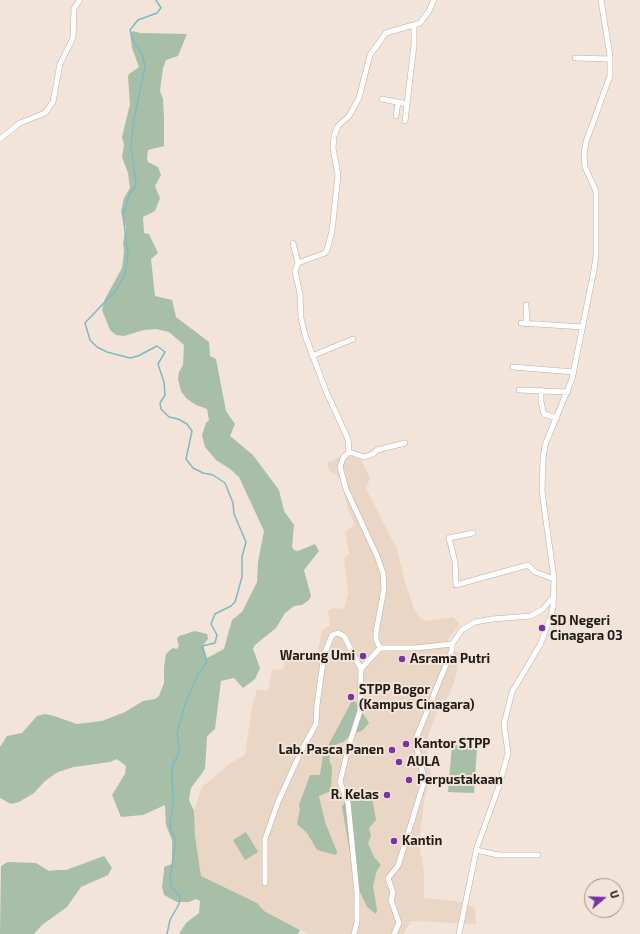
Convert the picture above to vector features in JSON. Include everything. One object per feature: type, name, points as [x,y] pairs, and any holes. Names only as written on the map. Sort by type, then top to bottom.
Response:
[{"type":"street","points":[[0,139],[20,123],[45,114],[53,102],[60,64],[73,38],[74,8],[80,0]]},
{"type":"street","points":[[298,263],[325,253],[327,250],[332,231],[338,175],[333,138],[338,126],[349,116],[359,98],[370,55],[386,33],[420,23],[434,0]]},
{"type":"street","points":[[459,934],[476,850],[499,786],[508,754],[504,724],[512,692],[540,645],[550,619],[554,596],[554,579],[541,480],[544,471],[544,450],[568,392],[574,372],[584,327],[596,255],[595,185],[585,167],[584,154],[588,136],[607,88],[610,76],[610,59],[601,0]]},
{"type":"street","points":[[405,121],[414,45],[414,26]]},
{"type":"street","points":[[575,58],[610,59]]},
{"type":"street","points":[[382,99],[407,104]]},
{"type":"street","points":[[396,116],[398,102]]},
{"type":"street","points":[[293,243],[298,263],[295,271],[300,294],[301,318],[312,356],[348,439],[350,452]]},
{"type":"street","points":[[526,305],[524,323],[584,327]]},
{"type":"street","points":[[312,356],[353,339]]},
{"type":"street","points":[[513,368],[574,372]]},
{"type":"street","points":[[519,390],[568,392]]},
{"type":"street","points":[[541,390],[541,402],[544,414],[557,418]]},
{"type":"street","points":[[380,648],[376,640],[376,632],[384,589],[383,573],[368,535],[350,500],[343,479],[341,462],[345,454],[350,452],[364,457],[377,450],[405,442]]},
{"type":"street","points":[[473,533],[448,538],[455,562],[456,585],[528,565],[535,572],[554,579]]},
{"type":"street","points":[[394,934],[399,923],[391,900],[392,893],[388,880],[398,866],[423,785],[424,778],[416,750],[417,733],[452,650],[452,644],[462,630],[475,622],[536,615],[543,610],[554,596]]},
{"type":"street","points":[[265,883],[265,839],[278,802],[316,724],[321,675],[327,645],[332,635],[338,633],[344,636],[361,669],[360,711],[349,745],[340,782],[348,803],[357,893],[357,922],[354,934]]},
{"type":"street","points":[[361,669],[380,648],[415,648],[452,644]]},
{"type":"street","points":[[476,850],[498,855],[538,855]]},
{"type":"shaded area","name":"STPP Bogor (Kampus Cinagara)","points":[[352,456],[362,461],[370,478],[366,489],[397,549],[404,579],[414,609],[421,619],[426,621],[453,617],[460,624],[447,641],[449,648],[460,654],[455,679],[449,695],[437,711],[427,739],[427,761],[431,772],[424,802],[419,842],[424,872],[424,898],[462,902],[475,908],[476,924],[411,921],[403,934],[309,934],[264,911],[257,903],[201,876],[195,836],[194,811],[202,787],[229,764],[245,755],[252,707],[257,689],[268,691],[272,670],[283,669],[286,660],[294,661],[304,650],[316,653],[322,630],[330,626],[328,610],[335,608],[344,609],[348,593],[344,558],[349,554],[345,532],[355,524],[349,513],[341,481],[336,475],[329,471],[327,462],[333,461],[336,458]]},
{"type":"green space","points":[[133,31],[140,33],[187,34],[178,56],[166,60],[163,68],[160,91],[163,99],[164,146],[148,150],[147,158],[148,162],[158,167],[161,175],[155,186],[160,198],[155,211],[143,217],[144,233],[149,234],[158,253],[151,259],[155,296],[172,300],[176,317],[209,342],[210,356],[216,359],[226,411],[235,424],[230,436],[253,455],[279,490],[284,511],[294,525],[292,547],[294,550],[298,551],[315,544],[319,551],[304,570],[311,596],[309,600],[302,605],[294,606],[285,613],[276,628],[255,645],[253,649],[260,668],[255,679],[243,688],[234,678],[221,681],[215,729],[207,736],[205,769],[191,788],[189,800],[194,811],[195,836],[201,876],[257,903],[264,911],[300,930],[298,934],[179,934],[186,923],[199,913],[200,901],[196,899],[189,902],[177,902],[164,895],[162,887],[164,867],[172,864],[172,840],[166,825],[165,805],[143,815],[121,817],[112,795],[125,774],[126,766],[117,759],[110,762],[74,767],[58,772],[45,781],[34,793],[19,802],[11,804],[0,798],[0,747],[7,736],[22,733],[37,716],[45,714],[77,724],[102,721],[125,712],[143,701],[155,699],[159,696],[164,683],[166,654],[173,648],[177,649],[179,646],[177,639],[179,636],[195,631],[207,634],[208,639],[203,645],[207,658],[224,649],[232,620],[242,612],[257,582],[258,562],[264,531],[239,477],[216,460],[205,447],[202,435],[206,423],[209,420],[207,409],[196,405],[186,398],[181,391],[178,379],[179,372],[183,365],[184,345],[169,332],[156,329],[144,330],[124,336],[116,335],[110,330],[102,310],[105,299],[122,268],[124,251],[123,243],[126,227],[121,212],[124,198],[130,188],[128,173],[122,157],[124,145],[122,137],[130,104],[128,77],[129,74],[139,67],[132,48],[130,33]]},
{"type":"green space","points":[[352,701],[356,702],[369,723],[363,730],[349,736],[343,742],[332,746],[329,759],[332,767],[331,791],[319,796],[325,822],[337,852],[336,855],[317,850],[307,833],[297,824],[300,809],[299,805],[310,775],[320,775],[323,755]]},
{"type":"green space","points":[[452,745],[477,747],[474,793],[448,792]]},
{"type":"green space","points":[[364,796],[372,798],[376,820],[369,828],[371,836],[368,843],[374,857],[381,865],[377,870],[373,886],[377,910],[376,914],[367,907],[355,881],[342,807],[346,800]]},
{"type":"green space","points":[[246,832],[258,852],[245,860],[233,840]]},
{"type":"green space","points":[[104,856],[112,868],[108,875],[81,887],[67,907],[42,925],[34,934],[0,934],[1,866],[8,862],[36,863],[49,871],[66,870]]},
{"type":"waterway","points":[[156,0],[161,8],[157,13],[138,20],[130,30],[133,40],[142,54],[145,66],[134,119],[131,145],[136,184],[129,195],[123,216],[128,253],[125,274],[117,289],[85,323],[90,340],[97,347],[107,352],[130,358],[138,356],[157,346],[165,352],[158,364],[164,382],[165,395],[160,403],[161,409],[169,417],[178,419],[187,424],[192,431],[186,459],[193,468],[203,473],[213,475],[225,483],[233,503],[234,514],[246,542],[242,557],[242,577],[235,602],[231,606],[215,614],[211,624],[217,635],[215,643],[202,646],[207,662],[199,673],[186,701],[177,733],[179,747],[178,756],[173,763],[173,805],[170,823],[171,832],[176,840],[170,878],[172,888],[180,896],[179,904],[170,920],[167,934]]},
{"type":"place","name":"SD Negeri Cinagara 03","points":[[542,628]]},
{"type":"place","name":"Warung Umi","points":[[363,656]]},
{"type":"place","name":"Asrama Putri","points":[[402,659]]},
{"type":"place","name":"STPP Bogor (Kampus Cinagara)","points":[[351,697]]},
{"type":"place","name":"Kantor STPP","points":[[406,744]]},
{"type":"place","name":"Lab. Pasca Panen","points":[[392,750]]},
{"type":"place","name":"AULA","points":[[399,762]]},
{"type":"place","name":"Perpustakaan","points":[[409,780]]},
{"type":"place","name":"R. Kelas","points":[[387,795]]},
{"type":"place","name":"Kantin","points":[[394,841]]}]
